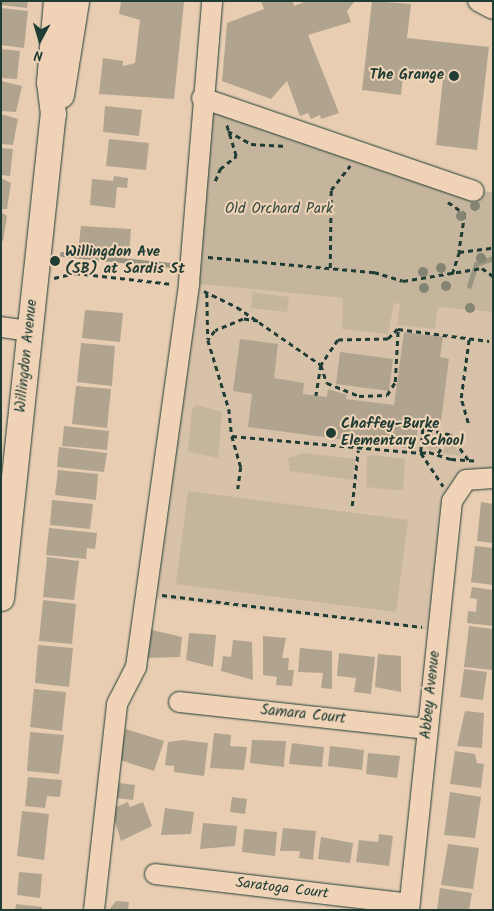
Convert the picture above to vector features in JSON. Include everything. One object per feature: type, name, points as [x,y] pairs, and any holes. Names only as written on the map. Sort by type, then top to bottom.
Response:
[{"type":"main road","name":"Willingdon Avenue","points":[[1,598],[54,114],[49,82],[56,1]]},
{"type":"main road","name":"Willingdon Avenue","points":[[54,114],[65,87],[76,1]]},
{"type":"street","points":[[94,910],[117,704],[133,679],[147,593],[189,283],[211,101],[212,1]]},
{"type":"street","points":[[478,1],[493,9]]},
{"type":"street","points":[[211,101],[358,161],[472,191]]},
{"type":"street","points":[[1,327],[29,330]]},
{"type":"street","points":[[453,486],[471,478],[493,478]]},
{"type":"street","name":"Abbey Avenue","points":[[409,907],[453,486]]},
{"type":"street","name":"Samara Court","points":[[179,702],[428,728]]},
{"type":"street","name":"Saratoga Court","points":[[155,874],[409,907]]},
{"type":"path","points":[[211,101],[228,130],[236,156],[220,169],[213,186]]},
{"type":"path","points":[[228,130],[251,144],[296,147]]},
{"type":"path","points":[[342,162],[358,161]]},
{"type":"path","points":[[330,268],[331,190],[358,161]]},
{"type":"path","points":[[442,199],[465,214],[459,252],[452,274]]},
{"type":"path","points":[[189,283],[206,257],[206,248]]},
{"type":"path","points":[[459,252],[493,248]]},
{"type":"path","points":[[206,257],[330,268],[403,281],[470,272],[482,268],[493,276]]},
{"type":"path","points":[[53,279],[75,273],[189,283],[258,321],[321,365],[327,383],[359,396],[387,395],[395,382],[398,329]]},
{"type":"path","points":[[207,293],[208,340],[229,410],[232,436],[241,467],[238,489]]},
{"type":"path","points":[[208,340],[215,331],[243,319],[258,321]]},
{"type":"path","points":[[316,396],[321,365],[338,340],[388,339],[398,329]]},
{"type":"path","points":[[398,329],[489,341]]},
{"type":"path","points":[[468,423],[461,398],[469,339]]},
{"type":"path","points":[[421,453],[424,429],[450,435],[468,460]]},
{"type":"path","points":[[438,453],[450,435]]},
{"type":"path","points":[[232,436],[358,450],[438,453],[477,461]]},
{"type":"path","points":[[352,506],[358,450]]},
{"type":"path","points":[[421,453],[453,486]]},
{"type":"path","points":[[147,593],[428,628]]},
{"type":"shaded area","name":"Chaffey-Burke Elementary School","points":[[189,283],[493,312],[493,469],[465,471],[444,496],[431,630],[146,597]]},
{"type":"green space","name":"Old Orchard Park","points":[[202,98],[473,191],[493,192],[493,312],[438,307],[435,329],[397,325],[400,304],[394,303],[388,334],[342,329],[343,298],[189,283]]},
{"type":"green space","points":[[253,292],[289,297],[287,312],[251,308]]},
{"type":"green space","points":[[197,405],[222,412],[218,458],[188,452],[192,409]]},
{"type":"green space","points":[[429,434],[435,434],[440,439],[438,448],[429,450],[424,445],[424,439]]},
{"type":"green space","points":[[450,440],[461,454],[461,456],[442,453]]},
{"type":"green space","points":[[303,453],[355,459],[353,480],[290,471],[288,458]]},
{"type":"green space","points":[[372,455],[405,459],[403,491],[366,487],[367,457]]},
{"type":"green space","points":[[188,491],[408,520],[396,612],[176,584]]},
{"type":"building","points":[[1,1],[28,1],[27,8],[1,5]]},
{"type":"building","points":[[121,1],[184,2],[174,99],[99,94],[103,58],[123,61],[123,66],[135,63],[140,20],[119,14]]},
{"type":"building","points":[[261,1],[293,1],[294,6],[307,1],[355,1],[347,11],[351,22],[308,35],[339,113],[321,119],[320,115],[311,119],[308,113],[300,116],[287,81],[271,99],[222,81],[227,23],[264,9]]},
{"type":"building","name":"The Grange","points":[[372,1],[411,4],[407,38],[489,47],[477,150],[436,145],[443,78],[403,74],[401,95],[362,90]]},
{"type":"building","points":[[1,8],[28,11],[24,48],[1,45]]},
{"type":"building","points":[[1,49],[20,51],[17,79],[1,78]]},
{"type":"building","points":[[1,81],[22,86],[16,112],[1,111]]},
{"type":"building","points":[[105,106],[142,110],[139,136],[103,132]]},
{"type":"building","points":[[1,114],[18,119],[13,145],[1,144]]},
{"type":"building","points":[[109,139],[149,143],[146,170],[106,166]]},
{"type":"building","points":[[1,148],[13,149],[10,176],[1,175]]},
{"type":"building","points":[[114,176],[128,178],[127,188],[117,187],[115,208],[90,205],[92,179],[113,181]]},
{"type":"building","points":[[1,178],[11,183],[7,209],[1,209]]},
{"type":"building","points":[[1,212],[7,216],[3,241],[1,241]]},
{"type":"building","points":[[81,226],[131,229],[129,256],[78,251]]},
{"type":"building","points":[[85,310],[123,313],[120,342],[82,338]]},
{"type":"building","points":[[404,332],[443,337],[440,357],[449,359],[441,421],[419,418],[415,449],[248,427],[252,394],[233,391],[240,339],[278,344],[274,378],[304,383],[303,394],[327,397],[328,389],[347,395],[346,399],[394,405]]},
{"type":"building","points":[[81,343],[115,346],[112,386],[77,382]]},
{"type":"building","points":[[340,352],[393,359],[389,391],[336,384]]},
{"type":"building","points":[[76,386],[111,389],[107,428],[72,424]]},
{"type":"building","points":[[64,426],[109,431],[107,450],[62,446]]},
{"type":"building","points":[[59,447],[107,453],[104,472],[57,467]]},
{"type":"building","points":[[58,470],[98,474],[96,500],[55,495]]},
{"type":"building","points":[[52,500],[93,504],[90,529],[50,525]]},
{"type":"building","points":[[481,502],[493,504],[493,543],[477,541]]},
{"type":"building","points":[[49,528],[97,533],[95,549],[87,548],[86,559],[46,555]]},
{"type":"building","points":[[475,546],[493,548],[493,585],[471,582]]},
{"type":"building","points":[[47,557],[79,561],[74,600],[43,597]]},
{"type":"building","points":[[472,587],[493,590],[493,626],[467,623],[468,611],[476,612],[477,599],[470,598]]},
{"type":"building","points":[[43,600],[76,604],[72,644],[39,641]]},
{"type":"building","points":[[469,626],[493,629],[493,670],[464,667]]},
{"type":"building","points":[[148,629],[182,637],[180,657],[145,658]]},
{"type":"building","points":[[189,633],[216,635],[213,667],[186,660]]},
{"type":"building","points":[[263,636],[286,638],[282,658],[289,658],[288,670],[294,670],[292,686],[276,685],[277,677],[263,675]]},
{"type":"building","points":[[233,640],[252,642],[253,680],[221,671],[223,656],[231,657]]},
{"type":"building","points":[[38,645],[73,648],[69,687],[35,683]]},
{"type":"building","points":[[300,648],[332,651],[332,689],[321,688],[323,673],[298,672]]},
{"type":"building","points":[[339,653],[375,657],[371,694],[354,692],[356,678],[337,676]]},
{"type":"building","points":[[378,654],[401,656],[401,692],[375,687]]},
{"type":"building","points":[[464,669],[487,672],[483,700],[460,697]]},
{"type":"building","points":[[34,689],[66,692],[62,731],[30,727]]},
{"type":"building","points":[[465,711],[484,713],[482,748],[457,746]]},
{"type":"building","points":[[126,729],[164,741],[154,771],[117,759]]},
{"type":"building","points":[[30,732],[64,735],[59,774],[27,771]]},
{"type":"building","points":[[214,733],[231,735],[230,746],[247,747],[244,770],[210,768]]},
{"type":"building","points":[[183,740],[208,743],[204,776],[174,772],[174,766],[165,765],[168,742]]},
{"type":"building","points":[[252,740],[286,741],[284,767],[250,763]]},
{"type":"building","points":[[292,743],[324,747],[322,767],[289,764]]},
{"type":"building","points":[[330,746],[364,750],[362,770],[328,766]]},
{"type":"building","points":[[455,751],[475,754],[477,763],[484,764],[481,788],[450,784]]},
{"type":"building","points":[[368,753],[400,756],[397,778],[366,774]]},
{"type":"building","points":[[28,777],[62,780],[60,797],[47,796],[45,808],[25,806]]},
{"type":"building","points":[[119,783],[135,785],[133,800],[117,798]]},
{"type":"building","points":[[450,792],[481,797],[475,838],[444,835]]},
{"type":"building","points":[[232,797],[247,799],[245,814],[230,812]]},
{"type":"building","points":[[128,802],[130,807],[143,802],[152,826],[121,841],[111,809]]},
{"type":"building","points":[[165,808],[194,812],[191,834],[161,835]]},
{"type":"building","points":[[22,811],[49,814],[44,860],[17,856]]},
{"type":"building","points":[[203,823],[237,826],[235,846],[200,849]]},
{"type":"building","points":[[283,828],[316,831],[313,860],[299,858],[300,851],[280,851]]},
{"type":"building","points":[[244,829],[277,832],[275,856],[242,852]]},
{"type":"building","points":[[379,834],[393,836],[389,866],[356,862],[359,840],[378,842]]},
{"type":"building","points":[[321,837],[353,843],[350,863],[318,859]]},
{"type":"building","points":[[448,844],[479,848],[473,889],[441,885]]},
{"type":"building","points":[[19,872],[42,874],[40,898],[17,895]]},
{"type":"building","points":[[440,888],[472,893],[469,910],[437,910]]},
{"type":"building","points":[[116,901],[129,902],[128,910],[109,910]]},
{"type":"building","points":[[16,904],[42,907],[42,910],[15,910]]},
{"type":"waterway","points":[[62,254],[180,266]]},
{"type":"waterway","points":[[469,286],[476,264],[493,258]]},
{"type":"place","name":"The Grange","points":[[454,76]]},
{"type":"place","name":"Willingdon Ave (SB) at Sardis St","points":[[55,261]]},
{"type":"place","name":"Chaffey-Burke Elementary School","points":[[331,433]]}]
